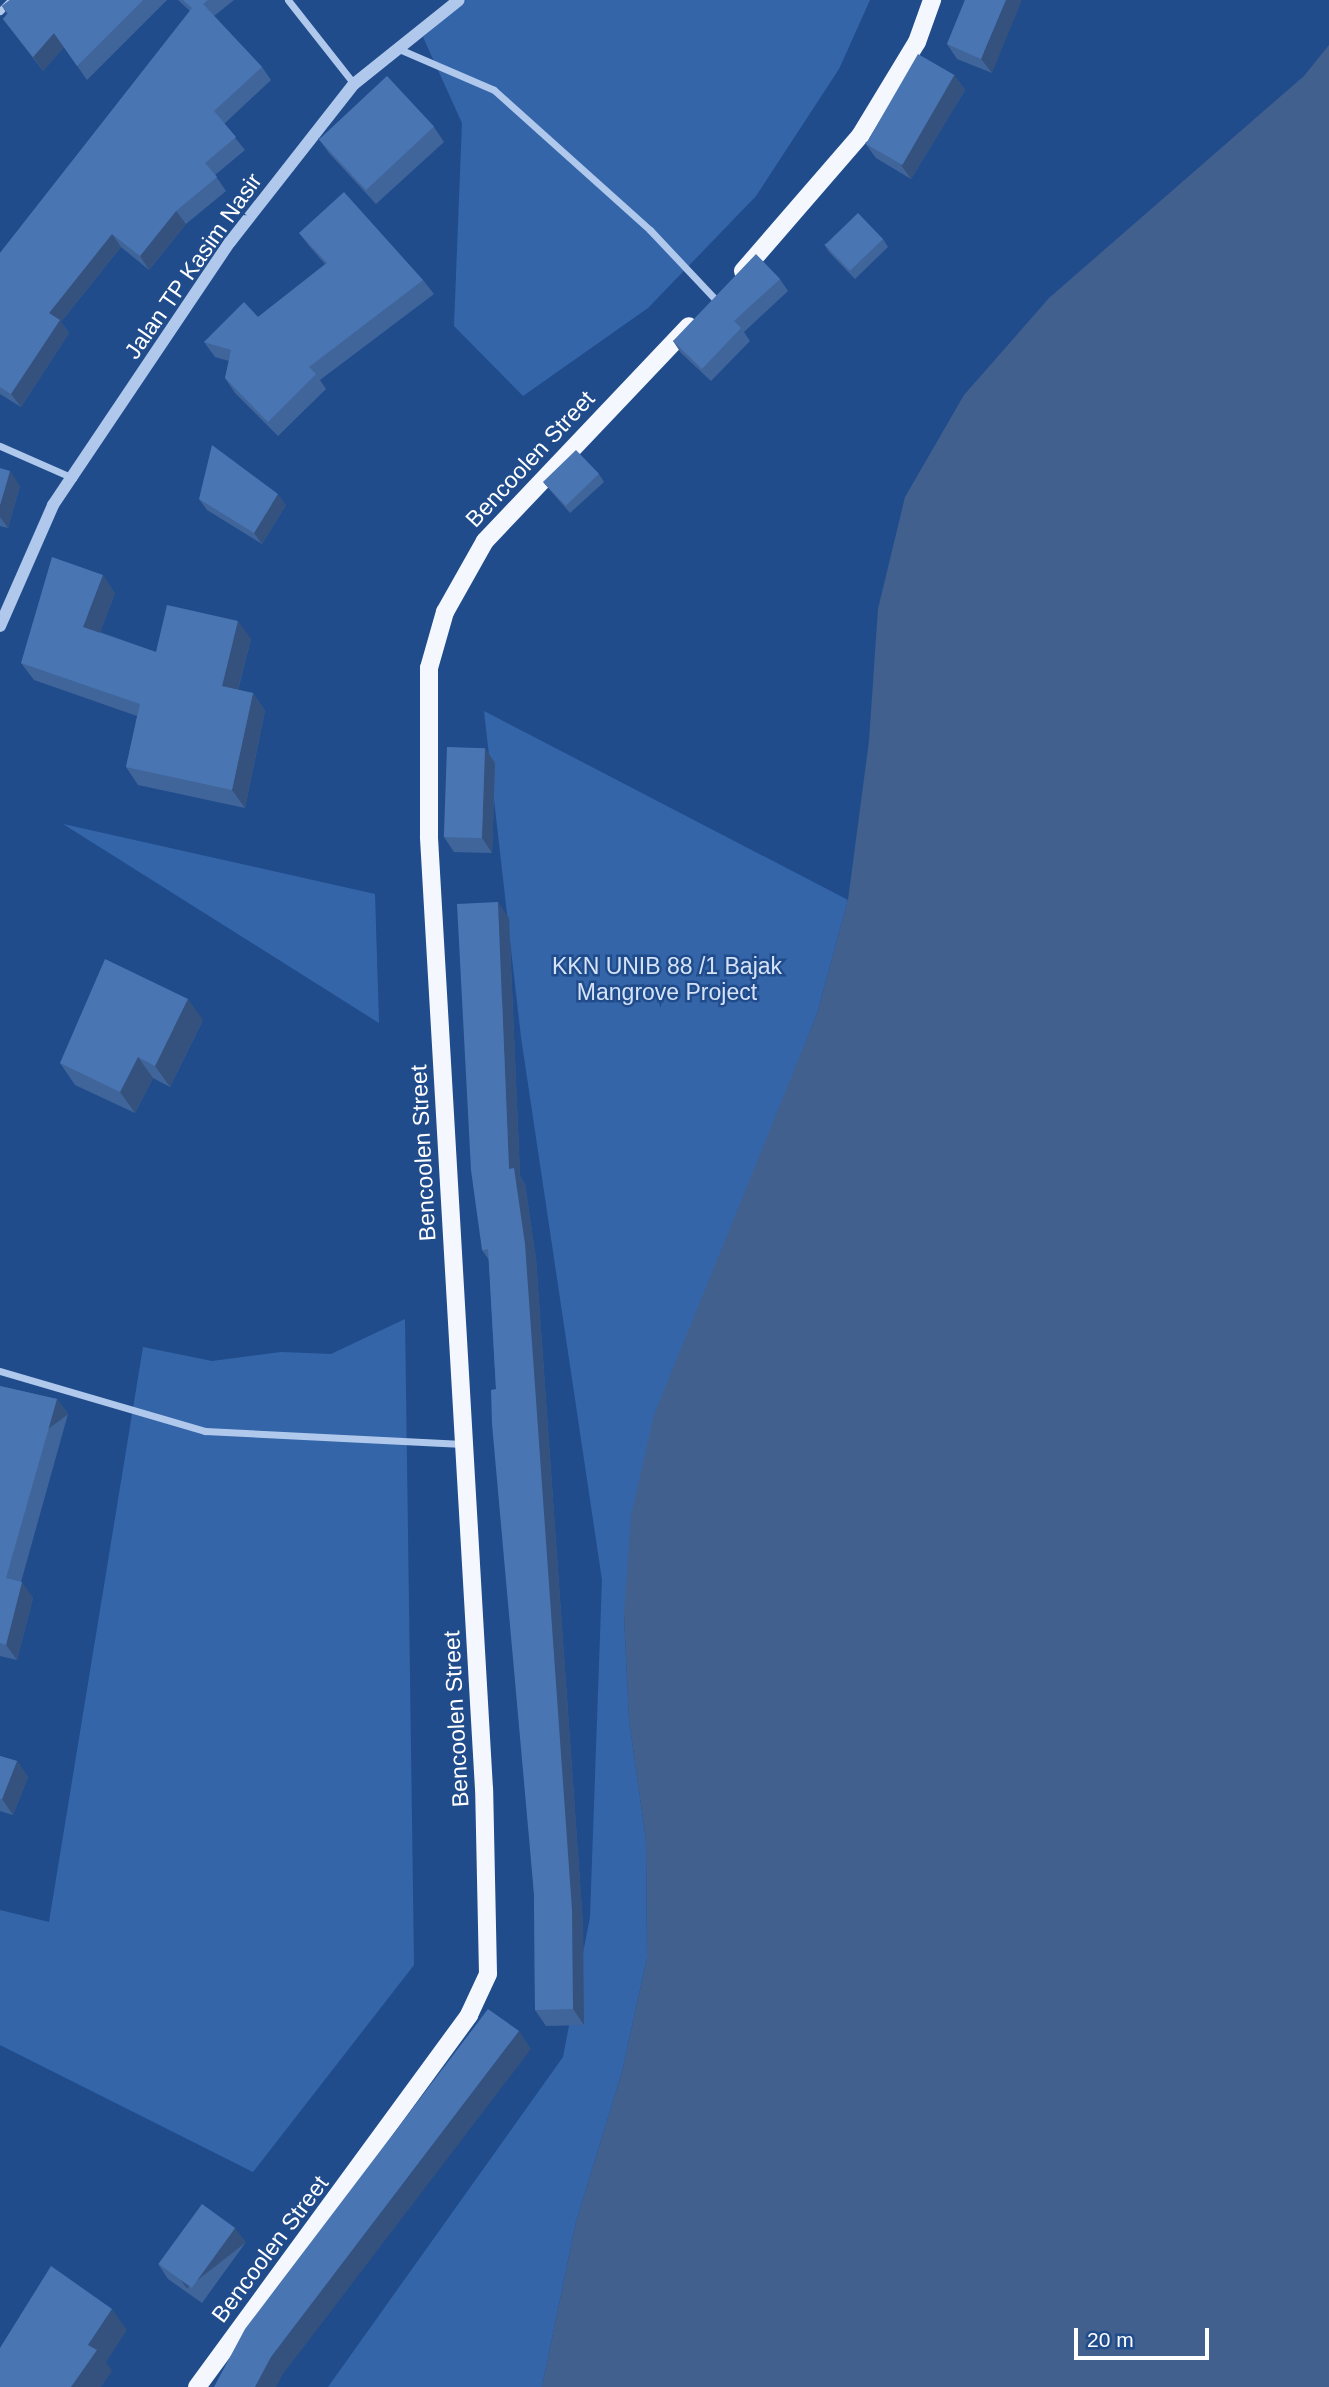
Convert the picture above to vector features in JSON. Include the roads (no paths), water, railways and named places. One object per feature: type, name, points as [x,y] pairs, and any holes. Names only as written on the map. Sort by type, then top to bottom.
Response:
[{"type":"main road","name":"Bencoolen Street","points":[[197,2387],[469,2015],[488,1974],[491,1924],[429,837],[429,668],[445,612],[485,541],[792,221],[860,136],[917,42],[932,0]]},
{"type":"street","points":[[0,11],[11,0]]},
{"type":"street","points":[[288,0],[354,84]]},
{"type":"street","name":"Jalan TP Kasim Nasir","points":[[0,626],[53,505],[74,478],[230,242],[354,84],[459,0]]},
{"type":"street","points":[[399,48],[494,90],[650,230],[715,299]]},
{"type":"street","points":[[0,446],[74,478]]},
{"type":"street","points":[[0,1371],[205,1431],[464,1444]]},
{"type":"park label","name":"KKN UNIB 88 /1 Bajak Mangrove Project","points":[[667,979]]}]
